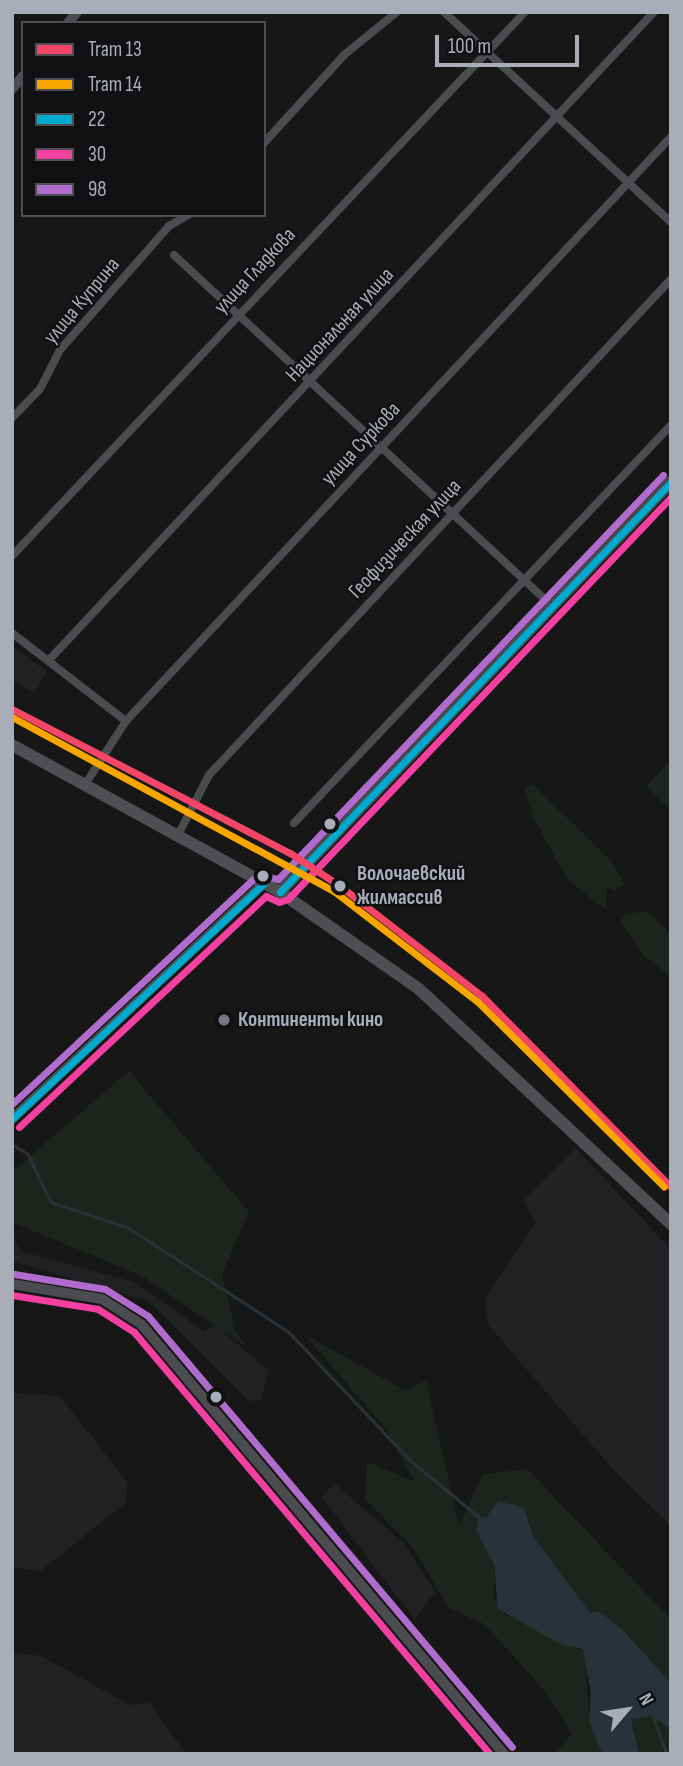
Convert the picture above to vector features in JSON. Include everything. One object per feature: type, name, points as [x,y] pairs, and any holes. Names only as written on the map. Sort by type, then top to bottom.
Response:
[{"type":"main road","points":[[280,892],[671,482]]},
{"type":"main road","points":[[12,746],[179,833],[280,892],[419,989],[671,1224]]},
{"type":"street","points":[[266,141],[344,55],[397,12]]},
{"type":"street","points":[[444,12],[671,222]]},
{"type":"street","name":"улица Гладкова","points":[[12,556],[525,12]]},
{"type":"street","name":"Национальная улица","points":[[50,659],[654,12]]},
{"type":"street","name":"улица Суркова","points":[[86,783],[126,721],[671,136]]},
{"type":"street","name":"улица Куприна","points":[[12,418],[40,388],[60,350],[169,226],[185,217]]},
{"type":"street","points":[[174,256],[450,516],[552,606]]},
{"type":"street","name":"Геофизическая улица","points":[[179,833],[209,775],[671,279]]},
{"type":"street","points":[[294,823],[671,425]]},
{"type":"street","points":[[12,633],[50,659],[126,721]]},
{"type":"street","points":[[12,1119],[264,883]]},
{"type":"street","points":[[12,1284],[93,1296],[141,1324],[504,1754]]},
{"type":"shaded area","points":[[12,647],[47,671],[35,693],[12,681]]},
{"type":"shaded area","points":[[671,760],[671,810],[646,787]]},
{"type":"shaded area","points":[[532,784],[612,861],[624,884],[615,891],[607,888],[606,910],[567,879],[533,817],[524,788]]},
{"type":"shaded area","points":[[647,912],[671,934],[671,977],[644,956],[620,922],[626,913]]},
{"type":"shaded area","points":[[129,1071],[249,1212],[222,1274],[235,1330],[247,1347],[142,1276],[12,1222],[12,1172]]},
{"type":"shaded area","points":[[575,1148],[671,1249],[671,1526],[610,1466],[489,1326],[484,1300],[535,1223],[523,1200]]},
{"type":"shaded area","points":[[12,1235],[20,1251],[134,1282],[205,1332],[214,1324],[269,1371],[261,1400],[249,1401],[148,1301],[12,1261]]},
{"type":"shaded area","points":[[305,1335],[405,1390],[426,1381],[459,1525],[483,1474],[527,1469],[671,1619],[671,1683],[624,1630],[590,1614],[533,1536],[524,1508],[493,1506],[486,1517],[478,1516],[476,1531],[494,1564],[494,1597],[507,1617],[519,1617],[585,1653],[589,1721],[604,1754],[554,1754],[572,1734],[546,1692],[484,1624],[449,1608],[412,1546],[365,1500],[367,1462],[414,1481],[386,1429]]},
{"type":"shaded area","points":[[12,1393],[60,1396],[128,1483],[125,1503],[41,1571],[12,1567]]},
{"type":"shaded area","points":[[335,1484],[405,1544],[435,1592],[415,1620],[321,1496]]},
{"type":"shaded area","points":[[498,1501],[524,1508],[533,1536],[590,1613],[600,1612],[624,1631],[671,1683],[671,1729],[652,1716],[631,1719],[639,1754],[604,1754],[600,1749],[589,1721],[591,1694],[583,1649],[562,1645],[498,1609],[494,1564],[476,1531],[478,1516],[486,1517]]},
{"type":"shaded area","points":[[12,1652],[41,1656],[131,1705],[149,1702],[186,1754],[12,1754]]},
{"type":"shaded area","points":[[643,1714],[671,1717],[671,1754],[639,1754],[631,1719]]},
{"type":"waterway","points":[[12,1144],[28,1154],[51,1202],[129,1228],[289,1332],[411,1461],[478,1516]]},
{"type":"waterway","points":[[653,1716],[667,1754]]},
{"type":"tram line","name":"13","points":[[12,709],[290,853],[340,886],[482,996],[671,1187]]},
{"type":"tram line","name":"14","points":[[12,717],[335,892],[478,1002],[664,1187]]},
{"type":"transit line","name":"98","points":[[12,1104],[258,875],[278,879],[663,475]]},
{"type":"transit line","name":"22","points":[[280,892],[671,482]]},
{"type":"transit line","name":"30","points":[[19,1127],[266,896],[279,902],[288,899],[671,497]]},
{"type":"transit line","name":"22","points":[[12,1119],[264,883]]},
{"type":"transit line","name":"98","points":[[14,1274],[105,1289],[148,1316],[512,1747]]},
{"type":"transit line","name":"30","points":[[12,1295],[98,1309],[134,1332],[490,1754]]},
{"type":"place","name":"Волочаевский жилмассив","points":[[340,886]]},
{"type":"place","name":"Континенты кино","points":[[224,1020]]}]
